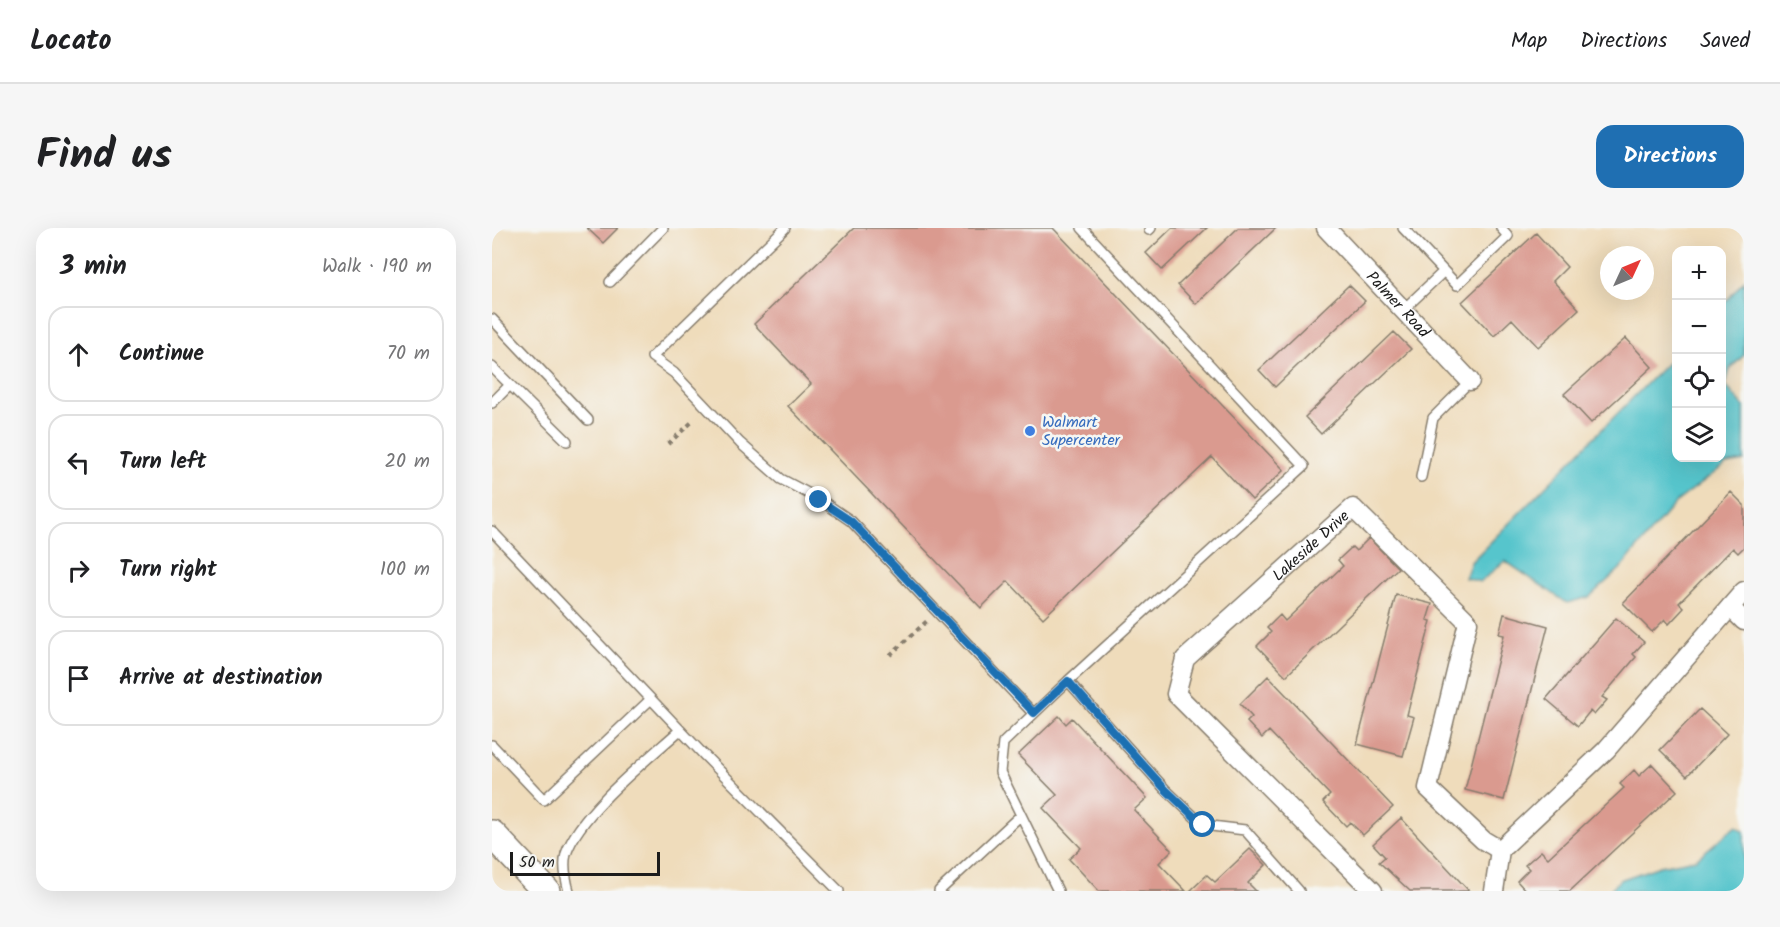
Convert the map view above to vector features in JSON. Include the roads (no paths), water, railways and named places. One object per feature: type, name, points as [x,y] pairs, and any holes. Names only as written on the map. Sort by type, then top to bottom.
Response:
[{"type":"main road","points":[[492,834],[546,891]]},
{"type":"street","name":"Palmer Road","points":[[1326,228],[1470,381]]},
{"type":"street","name":"Lakeside Drive","points":[[1373,891],[1176,694],[1185,659],[1353,508],[1468,622],[1428,788],[1484,840],[1500,850]]},
{"type":"street","points":[[1494,891],[1500,850],[1606,750],[1744,591]]},
{"type":"street","points":[[1730,607],[1744,621]]},
{"type":"lane","points":[[610,282],[663,228]]},
{"type":"lane","points":[[785,228],[652,357],[674,373],[740,443],[781,479],[851,521],[1034,713]]},
{"type":"lane","points":[[1058,891],[1000,772],[1003,743],[1304,466],[1082,228]]},
{"type":"lane","points":[[1403,228],[1457,285],[1508,236],[1501,228]]},
{"type":"lane","points":[[1403,310],[1443,272]]},
{"type":"lane","points":[[492,319],[588,420]]},
{"type":"lane","points":[[492,367],[567,441]]},
{"type":"lane","points":[[1421,477],[1433,418],[1470,381]]},
{"type":"lane","points":[[492,403],[510,385]]},
{"type":"lane","points":[[492,531],[680,730],[839,891]]},
{"type":"lane","points":[[1068,681],[1165,789],[1203,825],[1245,830],[1299,891]]},
{"type":"lane","points":[[492,745],[544,800],[651,699]]},
{"type":"lane","points":[[569,891],[566,855],[582,826],[605,800],[680,730]]},
{"type":"lane","points":[[939,891],[1021,814]]},
{"type":"water","points":[[1744,280],[1744,355],[1730,369],[1726,382],[1726,354],[1726,301]]},
{"type":"water","points":[[1672,358],[1672,462],[1726,462],[1726,386],[1744,407],[1744,461],[1726,464],[1675,503],[1620,569],[1589,597],[1567,603],[1505,561],[1480,582],[1465,578],[1471,562]]},
{"type":"water","points":[[1736,826],[1744,831],[1744,891],[1609,891],[1620,880],[1660,866],[1696,859]]},
{"type":"place","name":"Walmart Supercenter","points":[[1030,431]]}]
